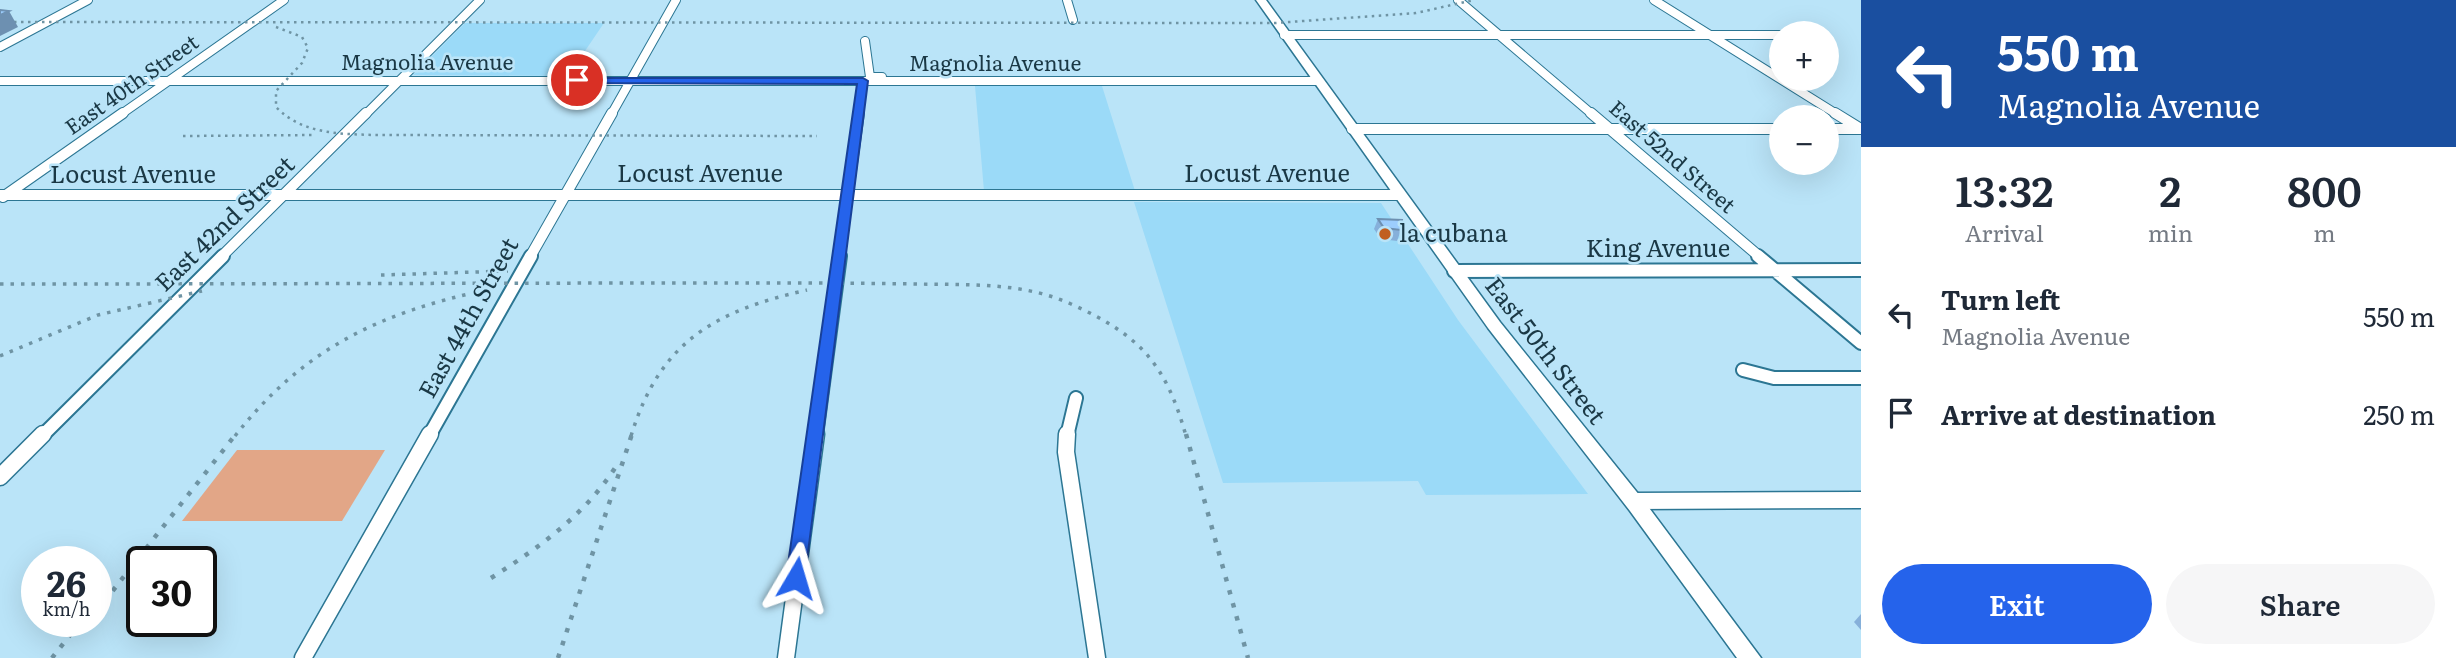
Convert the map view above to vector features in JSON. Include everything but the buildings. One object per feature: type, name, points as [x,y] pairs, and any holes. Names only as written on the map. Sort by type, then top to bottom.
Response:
[{"type":"main road","name":"East 50th Street","points":[[1261,0],[1283,35],[1454,271],[1633,501],[1750,658]]},
{"type":"street","points":[[0,47],[88,0]]},
{"type":"street","name":"East 40th Street","points":[[2,197],[284,0]]},
{"type":"street","name":"East 42nd Street","points":[[0,477],[480,0]]},
{"type":"street","name":"East 44th Street","points":[[303,658],[628,80],[676,0]]},
{"type":"street","points":[[1067,0],[1073,20]]},
{"type":"street","name":"East 52nd Street","points":[[1458,0],[1861,343]]},
{"type":"street","points":[[1654,0],[1861,129]]},
{"type":"street","points":[[1283,35],[1769,35]]},
{"type":"street","points":[[865,41],[870,77],[1217,78]]},
{"type":"street","name":"Magnolia Avenue","points":[[0,81],[1317,81]]},
{"type":"street","points":[[786,658],[863,81]]},
{"type":"street","points":[[1352,129],[1769,129]]},
{"type":"street","points":[[1839,129],[1861,129]]},
{"type":"street","name":"Locust Avenue","points":[[2,197],[1400,195]]},
{"type":"street","name":"King Avenue","points":[[1454,271],[1861,270]]},
{"type":"street","points":[[1743,370],[1774,378],[1861,378]]},
{"type":"street","points":[[1076,398],[1067,431],[1066,452],[1097,658]]},
{"type":"street","points":[[1633,501],[1861,500]]},
{"type":"shaded area","points":[[465,23],[604,23],[568,76],[413,75]]},
{"type":"shaded area","points":[[975,86],[1102,86],[1135,191],[984,191]]},
{"type":"shaded area","points":[[1134,202],[1381,203],[1458,320],[1588,494],[1426,495],[1418,481],[1223,483]]},
{"type":"shaded area","points":[[237,450],[385,450],[342,521],[182,521]]},
{"type":"railway","points":[[0,22],[1275,23],[1416,13],[1474,0]]},
{"type":"railway","points":[[276,27],[302,37],[308,48],[302,63],[276,91],[276,107],[297,123],[322,131],[375,135],[817,136]]},
{"type":"railway","points":[[183,136],[316,135]]},
{"type":"railway","points":[[381,275],[508,271]]},
{"type":"railway","points":[[0,284],[828,283],[1015,288],[1071,304],[1132,340],[1159,371],[1169,389],[1186,436]]},
{"type":"railway","points":[[235,436],[288,380],[346,339],[411,310],[486,290]]},
{"type":"railway","points":[[631,436],[643,403],[658,376],[675,354],[695,335],[745,308],[807,290]]},
{"type":"railway","points":[[0,356],[98,315],[202,291]]},
{"type":"railway","points":[[112,592],[236,434]]},
{"type":"railway","points":[[558,658],[632,434]]},
{"type":"railway","points":[[1186,434],[1248,658]]},
{"type":"railway","points":[[491,578],[527,554],[576,515],[617,465]]},
{"type":"railway","points":[[52,658],[68,637]]},
{"type":"place","name":"la cubana","points":[[1385,234]]},
{"type":"route","points":[[577,80],[863,81],[796,578]]}]
